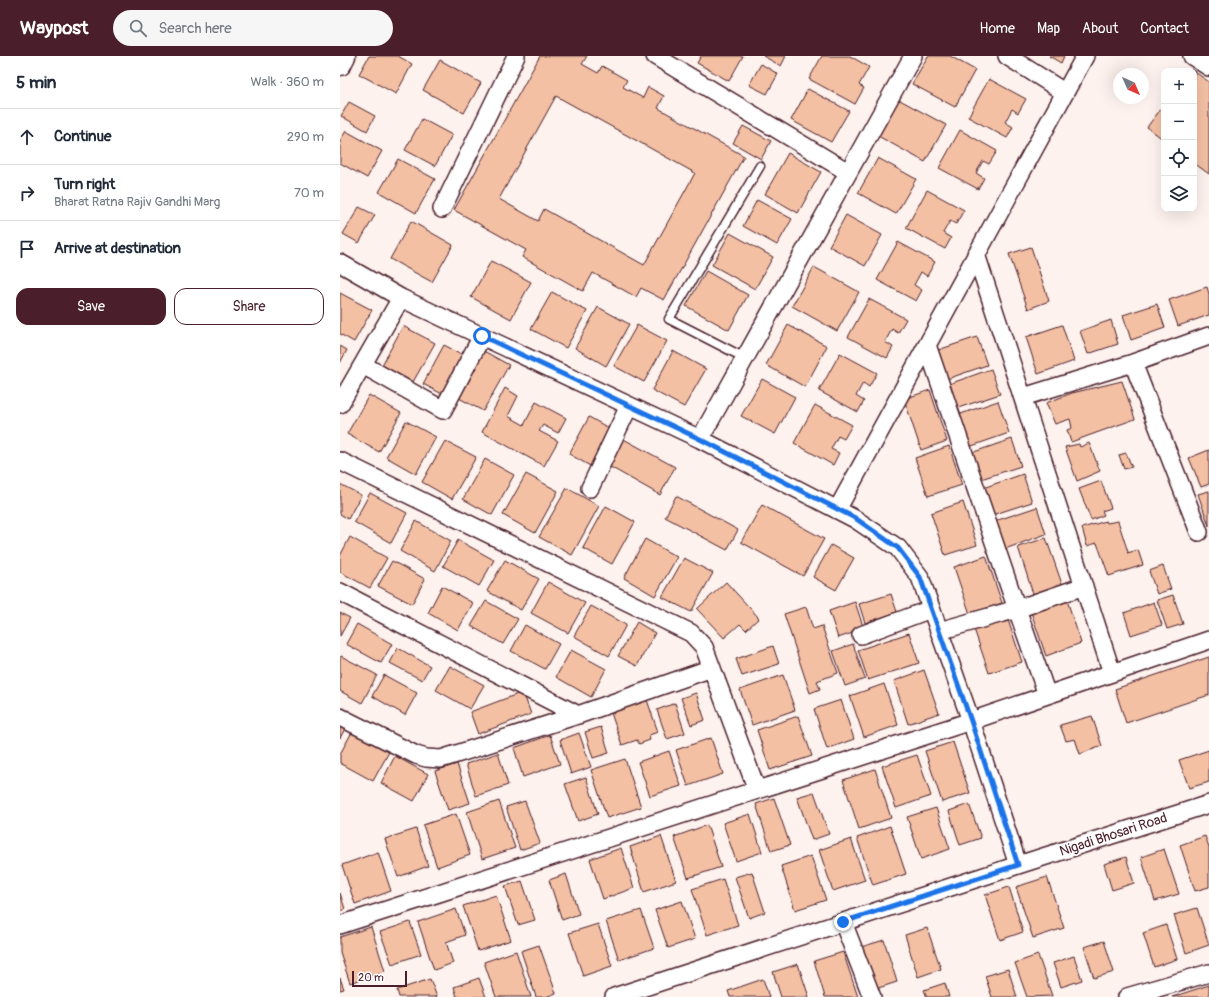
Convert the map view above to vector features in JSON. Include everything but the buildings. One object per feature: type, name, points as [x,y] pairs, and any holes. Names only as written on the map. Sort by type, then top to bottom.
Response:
[{"type":"main road","points":[[340,64],[344,56]]},
{"type":"street","points":[[442,209],[516,56]]},
{"type":"street","points":[[655,56],[848,172]]},
{"type":"street","points":[[700,439],[913,56]]},
{"type":"street","points":[[1007,56],[1064,92]]},
{"type":"street","points":[[837,510],[1085,56]]},
{"type":"street","points":[[1192,56],[1209,67]]},
{"type":"street","points":[[976,254],[1112,673]]},
{"type":"street","points":[[340,263],[401,298],[700,439],[855,518],[898,548],[920,577],[971,721],[1018,865]]},
{"type":"street","points":[[340,404],[401,298]]},
{"type":"street","points":[[363,365],[443,410],[482,336]]},
{"type":"street","points":[[1023,397],[1133,363],[1209,336]]},
{"type":"street","points":[[927,345],[1047,695]]},
{"type":"street","points":[[1133,363],[1199,532]]},
{"type":"street","points":[[590,488],[629,406]]},
{"type":"street","points":[[340,461],[691,634],[704,647],[757,790]]},
{"type":"street","points":[[939,631],[1017,609],[1084,586]]},
{"type":"street","points":[[340,592],[578,715]]},
{"type":"street","points":[[861,635],[931,608]]},
{"type":"street","points":[[340,925],[971,721],[1209,640]]},
{"type":"street","points":[[340,716],[416,755],[426,758],[441,759],[578,715],[712,668]]},
{"type":"street","name":"Nigadi Bhosari Road","points":[[614,997],[1209,804]]},
{"type":"street","points":[[843,922],[872,997]]},
{"type":"street","points":[[1127,997],[1209,973]]},
{"type":"lane","points":[[745,358],[669,319],[760,166]]},
{"type":"route","points":[[482,336],[700,439],[855,518],[898,548],[920,577],[971,721],[1018,865],[843,922]]}]
